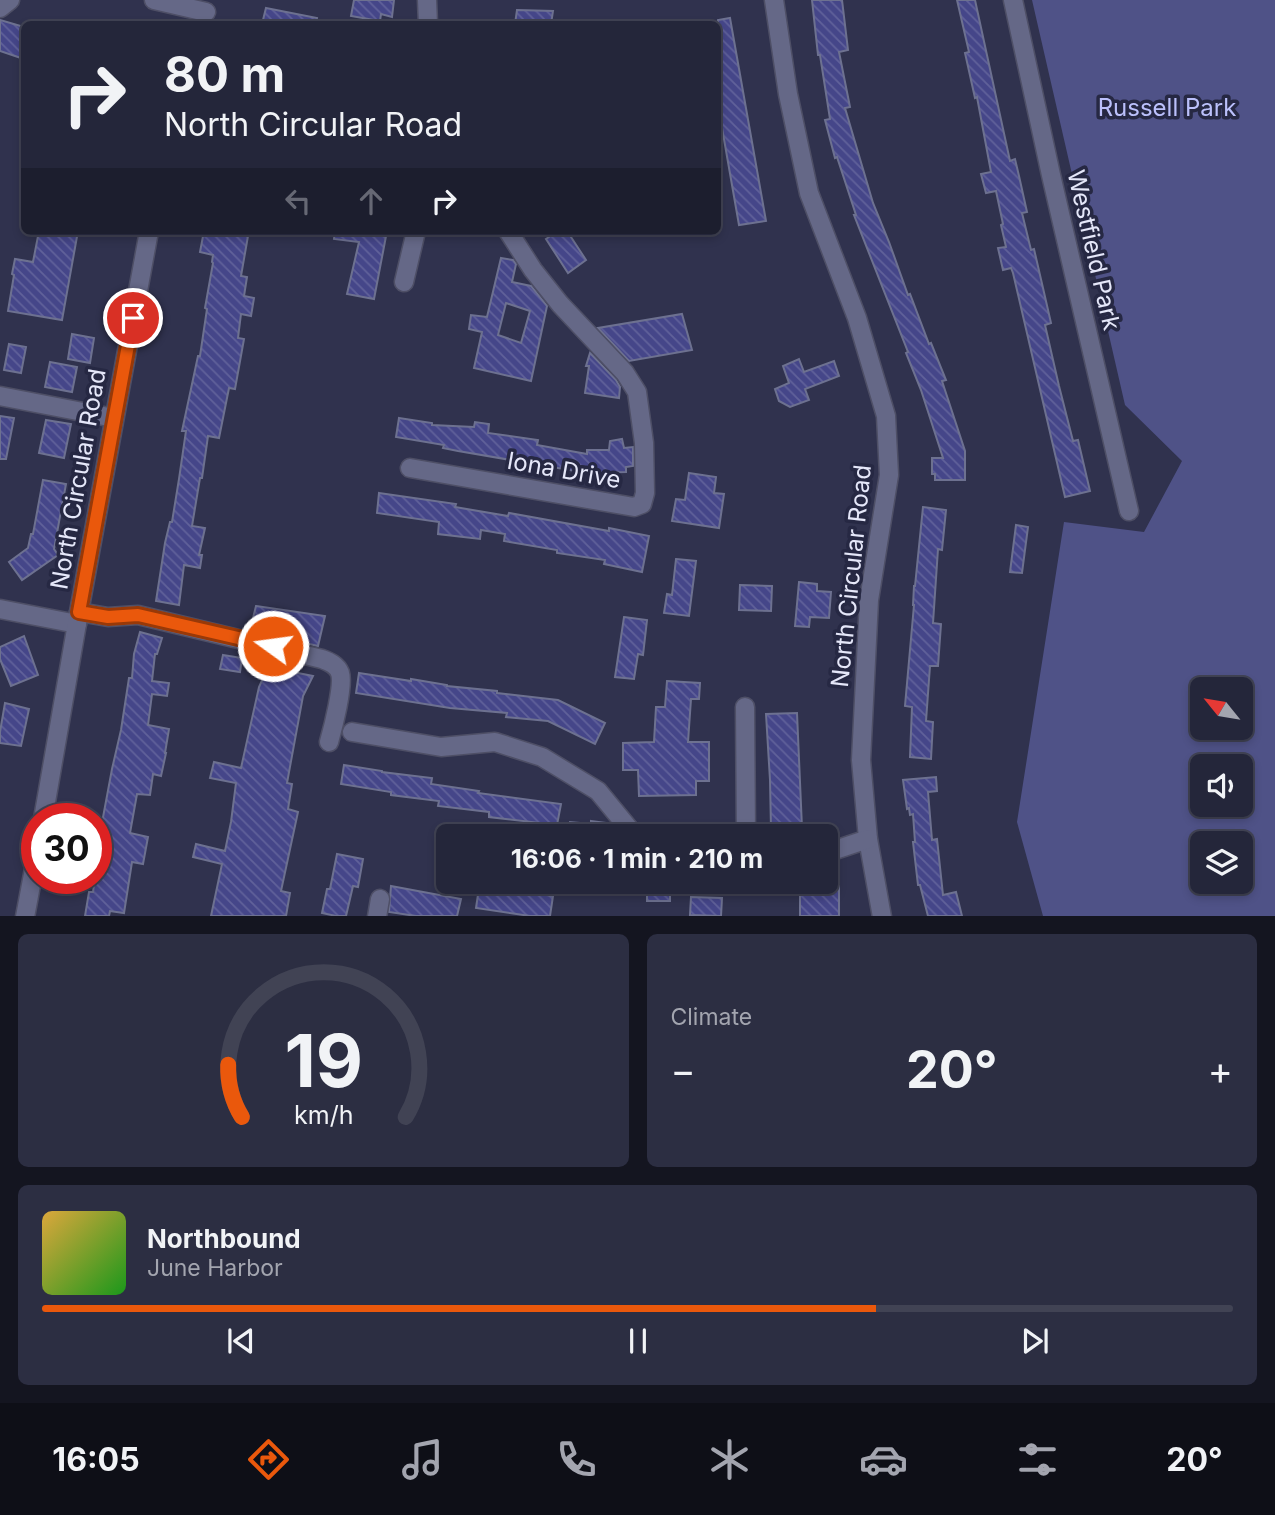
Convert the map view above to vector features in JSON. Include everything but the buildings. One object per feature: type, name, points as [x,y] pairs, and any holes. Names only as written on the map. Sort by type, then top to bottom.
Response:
[{"type":"street","points":[[0,8],[10,0]]},
{"type":"street","points":[[154,0],[206,12]]},
{"type":"street","points":[[427,0],[428,21]]},
{"type":"street","name":"Westfield Park","points":[[1013,0],[1129,511]]},
{"type":"street","name":"North Circular Road","points":[[773,1],[788,94],[809,193],[857,318],[886,416],[889,475],[869,600],[861,761],[868,839],[882,916]]},
{"type":"street","name":"North Circular Road","points":[[46,803],[148,235]]},
{"type":"street","points":[[404,282],[415,235]]},
{"type":"street","name":"Iona Drive","points":[[410,468],[634,507],[642,504],[645,493],[643,443],[637,392],[625,373],[560,304],[533,270],[511,235]]},
{"type":"street","points":[[0,396],[114,418]]},
{"type":"street","points":[[0,609],[78,618],[138,615],[322,659],[334,664],[340,673],[341,684],[330,743]]},
{"type":"street","points":[[745,707],[746,824]]},
{"type":"street","points":[[352,732],[441,747],[495,742],[542,757],[598,791],[625,824]]},
{"type":"street","points":[[838,849],[868,839]]},
{"type":"street","points":[[25,916],[29,894]]},
{"type":"green space","name":"Russell Park","points":[[1032,0],[1275,0],[1275,916],[1043,916],[1017,822],[1064,522],[1144,532],[1182,461],[1125,405]]},
{"type":"route","points":[[133,318],[79,612],[108,617],[138,615],[273,646]]}]
